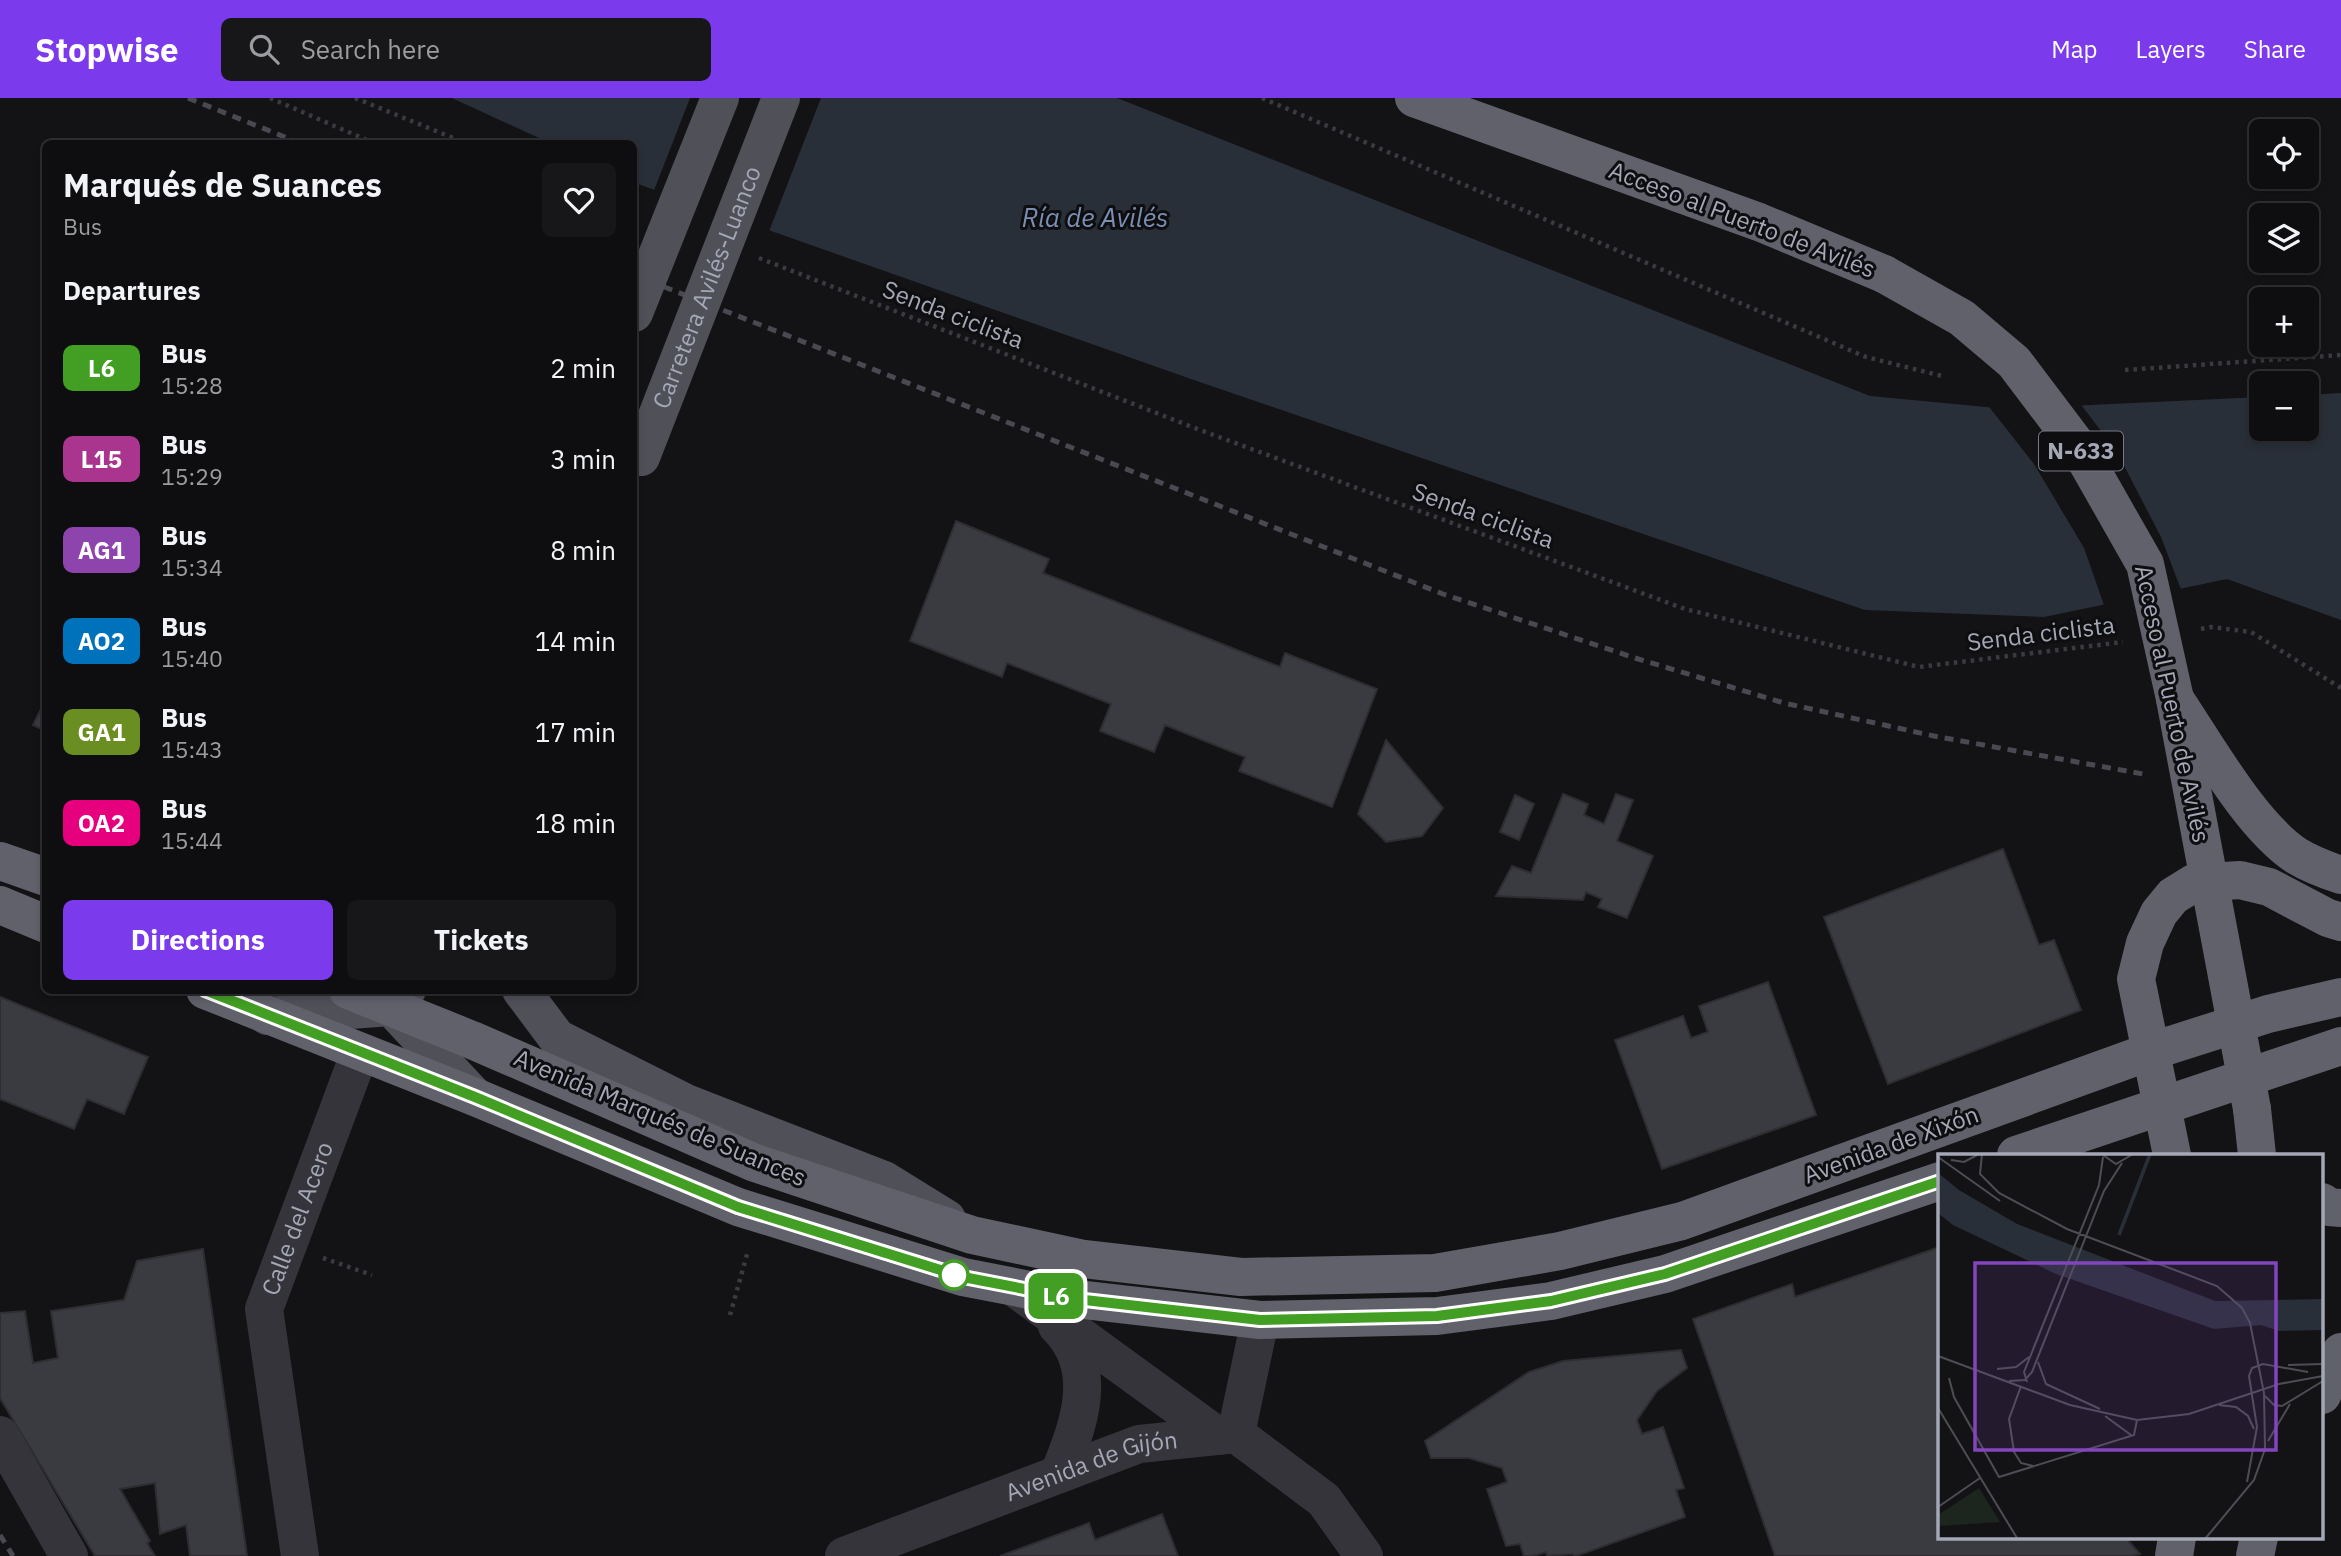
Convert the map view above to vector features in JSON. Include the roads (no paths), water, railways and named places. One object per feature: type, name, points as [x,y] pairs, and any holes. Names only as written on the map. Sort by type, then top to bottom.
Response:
[{"type":"highway","name":"Acceso al Puerto de Avilés","points":[[1414,98],[1759,222],[1884,274],[1962,318],[2014,362],[2079,448],[2145,564],[2175,699],[2260,1138]]},
{"type":"highway","points":[[2175,699],[2263,825],[2296,855],[2341,875]]},
{"type":"highway","points":[[0,861],[42,876]]},
{"type":"highway","points":[[2172,1154],[2164,1105],[2136,979],[2145,943],[2159,913],[2173,896],[2194,883],[2240,880],[2269,887],[2341,922]]},
{"type":"highway","points":[[0,905],[42,922]]},
{"type":"highway","name":"Avenida Marqués de Suances","points":[[215,994],[475,1097],[726,1202],[963,1277],[1076,1299],[1260,1320],[1437,1316]]},
{"type":"highway","name":"Avenida Marqués de Suances","points":[[396,996],[472,1040],[755,1163],[972,1235],[1084,1259],[1241,1277],[1435,1273]]},
{"type":"highway","name":"Avenida de Xixón","points":[[1435,1273],[1560,1251],[1682,1221],[2152,1051],[2268,1014],[2341,997]]},
{"type":"highway","points":[[2019,1154],[2341,1046]]},
{"type":"highway","name":"Avenida de Xixón","points":[[1437,1316],[1551,1301],[1665,1274],[1938,1182]]},
{"type":"highway","points":[[1877,1202],[1938,1209]]},
{"type":"highway","points":[[2324,1203],[2329,1207],[2341,1208]]},
{"type":"highway","points":[[2324,1390],[2341,1352]]},
{"type":"highway","points":[[2174,1556],[2177,1538]]},
{"type":"main road","points":[[637,306],[720,98]]},
{"type":"main road","name":"Carretera Avilés-Luanco","points":[[637,466],[781,98]]},
{"type":"main road","points":[[524,994],[556,1038],[686,1103],[884,1180],[972,1235]]},
{"type":"main road","points":[[267,1016],[396,996],[475,1097]]},
{"type":"street","name":"Calle del Acero","points":[[300,1556],[264,1309],[360,1052]]},
{"type":"street","points":[[1016,1289],[1324,1500],[1364,1556]]},
{"type":"street","points":[[1016,1289],[1060,1329],[1078,1357],[1083,1382],[1078,1425],[1059,1474]]},
{"type":"street","points":[[1227,1435],[1260,1320]]},
{"type":"street","points":[[0,1434],[69,1556]]},
{"type":"street","name":"Avenida de Gijón","points":[[844,1556],[1139,1444],[1227,1435]]},
{"type":"water","name":"Ría de Avilés","points":[[452,98],[1117,98],[1870,396],[2007,409],[2249,398],[2249,441],[2319,441],[2319,394],[2341,393],[2341,620],[2227,579],[2044,617],[1865,610],[1191,379],[637,184],[637,140],[543,140]]},
{"type":"railway","points":[[188,98],[292,140]]},
{"type":"railway","points":[[637,276],[1443,594],[1635,658],[1784,703],[1934,736],[2143,774]]},
{"type":"railway","points":[[0,1535],[13,1556]]}]
